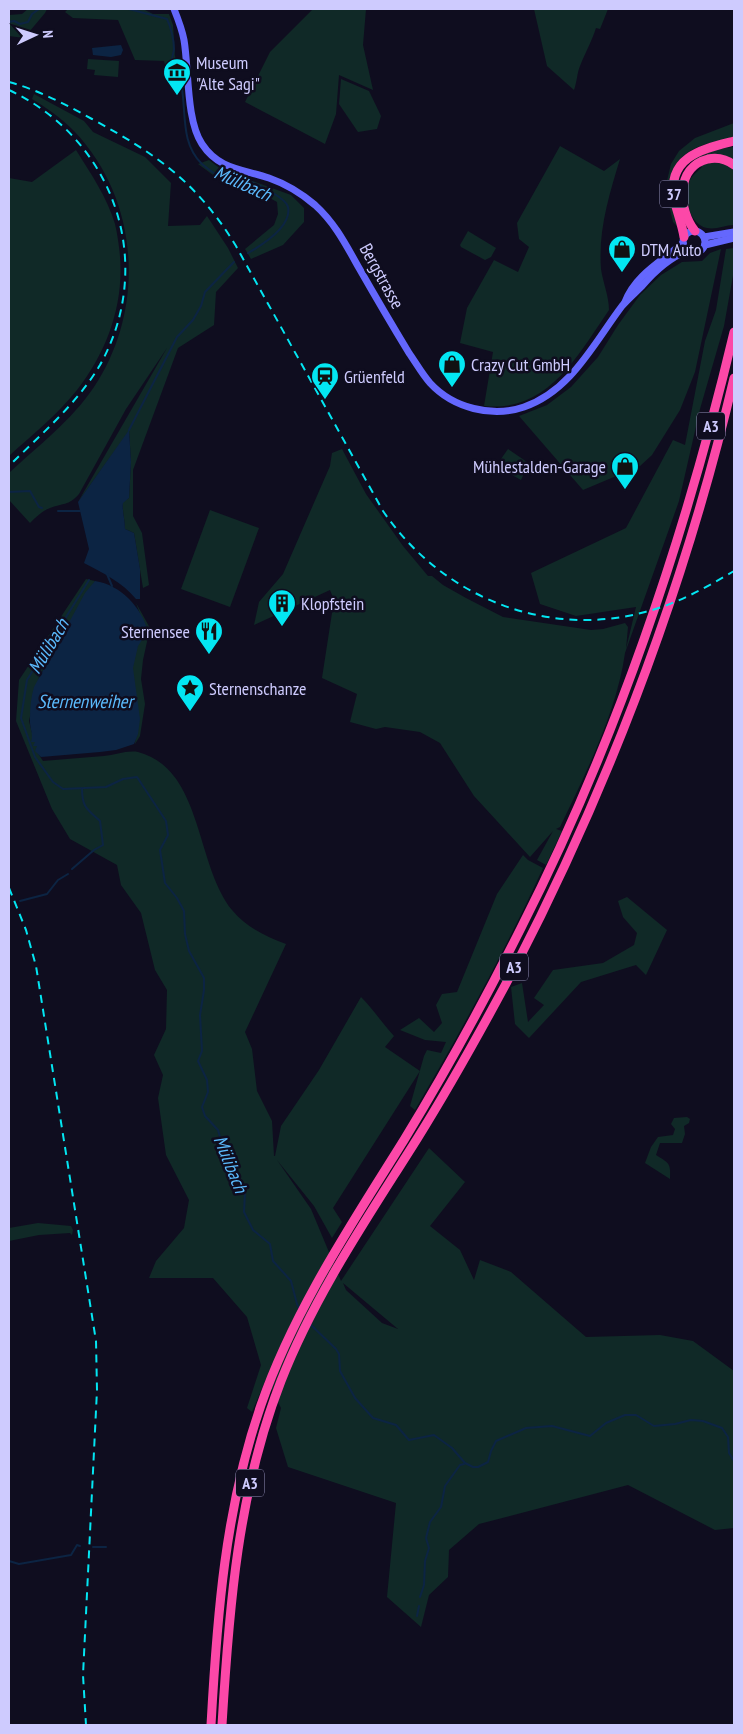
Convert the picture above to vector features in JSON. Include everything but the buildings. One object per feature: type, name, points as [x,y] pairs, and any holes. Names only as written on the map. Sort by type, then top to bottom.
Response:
[{"type":"highway","name":"37","points":[[683,240],[674,193],[674,183],[678,169],[687,158],[699,150],[734,141]]},
{"type":"highway","points":[[695,231],[689,222],[684,203],[683,188],[687,175],[694,166],[708,159],[724,160],[734,165]]},
{"type":"highway","name":"A3","points":[[222,1725],[229,1620],[241,1530],[257,1454],[281,1382],[334,1263],[479,1010],[530,911],[575,814],[629,682],[673,558],[706,447],[734,332]]},
{"type":"highway","name":"A3","points":[[211,1725],[218,1625],[229,1536],[248,1448],[259,1410],[300,1315],[418,1137],[474,1042],[527,943],[575,842],[620,737],[659,633],[696,520],[734,378]]},
{"type":"highway","points":[[728,403],[734,390]]},
{"type":"main road","name":"Bergstrasse","points":[[174,9],[184,40],[195,130],[202,145],[225,165],[268,178],[292,189],[326,216],[342,236],[387,316],[429,382],[448,398],[470,408],[496,412],[521,408],[545,397],[558,388],[573,373],[624,304],[661,267],[679,254],[687,252],[699,253],[705,245],[733,236]]},
{"type":"main road","name":"Bergstrasse","points":[[624,304],[627,295],[638,281],[690,232],[695,231]]},
{"type":"main road","points":[[695,231],[701,233],[704,237],[705,245]]},
{"type":"main road","name":"Bergstrasse","points":[[704,237],[733,236]]},
{"type":"main road","points":[[683,240],[687,252]]},
{"type":"green space","points":[[28,9],[47,9],[24,38],[9,36],[9,15],[22,14]]},
{"type":"green space","points":[[68,9],[143,9],[153,14],[169,14],[173,25],[175,56],[182,82],[170,82],[164,61],[135,60],[118,20],[73,18],[65,12]]},
{"type":"green space","points":[[313,9],[366,9],[363,45],[373,90],[339,75],[336,114],[325,144],[245,102],[270,52]]},
{"type":"green space","points":[[534,9],[608,9],[600,29],[596,28],[582,61],[574,90],[547,66]]},
{"type":"green space","points":[[88,59],[119,61],[118,77],[94,75],[95,70],[87,69]]},
{"type":"green space","points":[[341,79],[369,91],[381,116],[377,129],[358,132],[339,104]]},
{"type":"green space","points":[[34,94],[84,121],[93,132],[145,157],[171,183],[168,226],[200,225],[207,216],[228,248],[238,268],[216,292],[214,325],[178,348],[133,470],[133,516],[142,533],[149,585],[143,588],[134,533],[125,529],[123,509],[123,502],[129,498],[131,462],[129,431],[78,502],[167,348],[126,409],[75,498],[44,511],[30,523],[9,500],[9,473],[76,411],[94,387],[111,356],[122,324],[128,290],[128,256],[123,222],[112,189],[96,159],[74,131],[32,99]]},
{"type":"green space","points":[[734,123],[734,138],[693,149],[680,160],[676,167],[677,226],[673,222],[665,189],[671,164],[679,151],[695,138]]},
{"type":"green space","points":[[560,146],[604,171],[620,159],[608,200],[601,241],[601,269],[609,310],[573,362],[544,391],[526,400],[506,406],[484,406],[493,352],[460,343],[467,308],[494,260],[518,272],[529,247],[519,239],[517,223]]},
{"type":"green space","points":[[734,147],[734,225],[714,228],[701,226],[692,217],[687,197],[690,180],[702,167],[693,159],[717,149]]},
{"type":"green space","points":[[76,150],[103,195],[115,224],[121,266],[120,286],[113,323],[98,358],[77,390],[62,407],[9,456],[9,178],[32,182]]},
{"type":"green space","points":[[209,160],[222,170],[291,195],[304,208],[304,222],[283,245],[251,259],[245,249],[274,225],[278,214],[277,202],[251,188],[235,185],[213,175],[198,164]]},
{"type":"green space","points":[[468,231],[496,248],[491,257],[485,260],[461,247],[460,245]]},
{"type":"green space","points":[[734,248],[734,270],[724,326],[700,409],[679,501],[625,653],[621,675],[608,720],[580,786],[560,827],[556,829],[562,831],[546,865],[537,860],[553,831],[530,857],[474,796],[440,743],[420,732],[385,727],[376,729],[350,722],[357,694],[322,678],[334,600],[330,590],[254,625],[259,602],[283,574],[330,466],[332,453],[342,449],[366,494],[403,546],[428,576],[432,576],[443,585],[503,617],[591,630],[625,623],[628,627],[626,649],[636,607],[576,616],[540,604],[531,573],[626,528],[673,440],[685,445],[705,341],[716,310],[726,249]]},
{"type":"green space","points":[[721,249],[695,372],[680,410],[652,455],[640,466],[583,490],[519,416],[547,405],[571,387],[598,357],[640,295],[661,275],[682,262],[702,261],[710,253]]},
{"type":"green space","points":[[508,449],[527,462],[527,467],[521,480],[496,466]]},
{"type":"green space","points":[[210,510],[259,528],[230,607],[181,589]]},
{"type":"green space","points":[[86,579],[95,581],[39,677],[29,721],[33,737],[38,746],[37,752],[43,761],[138,752],[159,762],[175,777],[187,797],[220,891],[232,910],[256,930],[286,944],[245,1032],[252,1049],[257,1091],[272,1121],[274,1156],[281,1126],[319,1070],[361,997],[394,1036],[385,1047],[420,1071],[333,1208],[342,1222],[332,1238],[314,1206],[277,1160],[311,1209],[341,1281],[429,1148],[465,1182],[430,1226],[460,1250],[474,1280],[480,1260],[511,1272],[586,1337],[660,1335],[693,1341],[734,1371],[734,1528],[715,1530],[628,1485],[479,1524],[449,1550],[448,1577],[429,1595],[421,1627],[387,1597],[396,1503],[288,1467],[276,1428],[281,1408],[266,1379],[252,1412],[247,1408],[261,1365],[247,1317],[213,1278],[149,1278],[156,1261],[184,1228],[189,1200],[166,1155],[158,1098],[163,1075],[154,1055],[166,1029],[167,990],[155,970],[141,913],[121,885],[117,865],[70,839],[52,809],[16,721],[19,680]],"holes":[[[343,1283],[398,1329],[382,1323],[346,1290]]]},
{"type":"green space","points":[[136,603],[150,628],[141,679],[145,704],[140,736],[135,744],[137,722],[132,673],[135,652],[145,628]]},
{"type":"green space","points":[[523,855],[543,868],[482,990],[415,1110],[410,1106],[424,1056],[427,1050],[441,1053],[446,1042],[425,1040],[400,1030],[419,1018],[434,1032],[442,1023],[436,1005],[442,994],[457,992],[497,894]]},
{"type":"green space","points":[[627,897],[667,930],[646,975],[636,965],[581,982],[529,1038],[515,1024],[511,987],[522,983],[528,1022],[544,1005],[534,998],[553,970],[603,963],[634,945],[637,933],[623,917],[618,901]]},
{"type":"green space","points":[[687,1117],[690,1119],[689,1123],[684,1126],[685,1134],[682,1143],[660,1143],[656,1155],[668,1164],[670,1179],[645,1163],[651,1147],[658,1137],[673,1135],[675,1129],[671,1124],[674,1118]]},
{"type":"green space","points":[[38,1223],[71,1226],[73,1230],[72,1235],[70,1233],[39,1235],[9,1241],[9,1228]]},
{"type":"water","points":[[121,45],[123,50],[121,55],[111,57],[93,55],[92,48]]},
{"type":"water","points":[[129,430],[131,462],[129,498],[123,503],[123,509],[125,529],[134,533],[140,569],[140,599],[136,599],[131,593],[105,574],[84,563],[89,549],[78,502]]},
{"type":"water","name":"Sternenweiher","points":[[95,581],[113,587],[129,599],[145,622],[148,631],[138,646],[133,668],[140,719],[138,734],[134,744],[116,750],[41,757],[35,751],[37,746],[33,746],[35,742],[31,742],[30,710],[34,687],[85,593]]},
{"type":"waterway","name":"Mülibach","points":[[9,22],[14,21],[20,24],[28,22],[32,14],[39,9]]},
{"type":"waterway","name":"Mülibach","points":[[129,9],[167,19],[174,49],[173,64],[182,89],[187,138],[195,156],[218,176],[255,184],[278,196],[288,207],[288,214],[281,228],[268,240],[248,253]]},
{"type":"waterway","name":"Mülibach","points":[[129,430],[177,337],[193,320],[201,306],[205,292],[234,262]]},
{"type":"waterway","points":[[9,492],[30,491],[39,507],[42,508]]},
{"type":"waterway","points":[[58,511],[80,511]]},
{"type":"waterway","name":"Mülibach","points":[[107,574],[112,586]]},
{"type":"waterway","name":"Mülibach","points":[[89,580],[27,680],[21,718],[35,757],[53,782],[63,789],[106,787],[123,779],[137,777],[166,821],[168,835],[160,850],[165,883],[177,898],[184,911],[185,934],[189,951],[204,978],[200,1015],[202,1051],[198,1061],[207,1080],[208,1092],[202,1107],[205,1116],[218,1130],[222,1144],[222,1153],[230,1160],[245,1192],[244,1212],[253,1230],[270,1244],[273,1261],[291,1281],[300,1310]]},
{"type":"waterway","points":[[72,869],[94,850],[103,845],[100,821],[84,804],[82,789]]},
{"type":"waterway","points":[[20,901],[47,894],[58,880],[68,874]]},
{"type":"waterway","name":"Mülibach","points":[[310,1324],[336,1349],[339,1354],[340,1371],[355,1398],[373,1418],[396,1425],[409,1440],[434,1435],[452,1448],[465,1463],[473,1467],[478,1467],[488,1462],[496,1441],[526,1428],[552,1426],[590,1436],[606,1423],[625,1415],[636,1415],[654,1426],[691,1420],[703,1421],[722,1428],[728,1437],[729,1453],[734,1461]]},
{"type":"waterway","points":[[420,1597],[424,1585],[425,1561],[429,1548],[426,1538],[430,1522],[441,1507],[445,1486],[460,1465],[464,1464]]},
{"type":"waterway","points":[[9,1561],[19,1564],[71,1555],[77,1545],[80,1546]]},
{"type":"waterway","points":[[93,1547],[106,1547]]},
{"type":"waterway","points":[[417,1616],[419,1606]]},
{"type":"railway","points":[[9,82],[41,93],[62,103],[136,145],[173,172],[206,204],[236,246],[383,511],[407,541],[434,566],[465,587],[498,604],[533,614],[570,620],[607,619],[645,612],[668,605],[734,571]]},
{"type":"railway","points":[[9,90],[45,112],[76,139],[99,172],[115,208],[124,246],[125,286],[117,326],[100,365],[91,379],[69,406],[9,466]]},
{"type":"railway","points":[[9,888],[26,930],[36,966],[96,1341],[97,1390],[83,1675],[86,1725]]},
{"type":"place","name":"Museum \"Alte Sagi\"","points":[[177,96]]},
{"type":"place","name":"DTM Auto","points":[[622,273]]},
{"type":"place","name":"Crazy Cut GmbH","points":[[452,388]]},
{"type":"place","name":"Grüenfeld","points":[[325,400]]},
{"type":"place","name":"Mühlestalden-Garage","points":[[625,490]]},
{"type":"place","name":"Klopfstein","points":[[282,627]]},
{"type":"place","name":"Sternensee","points":[[209,655]]},
{"type":"place","name":"Sternenschanze","points":[[190,712]]}]
